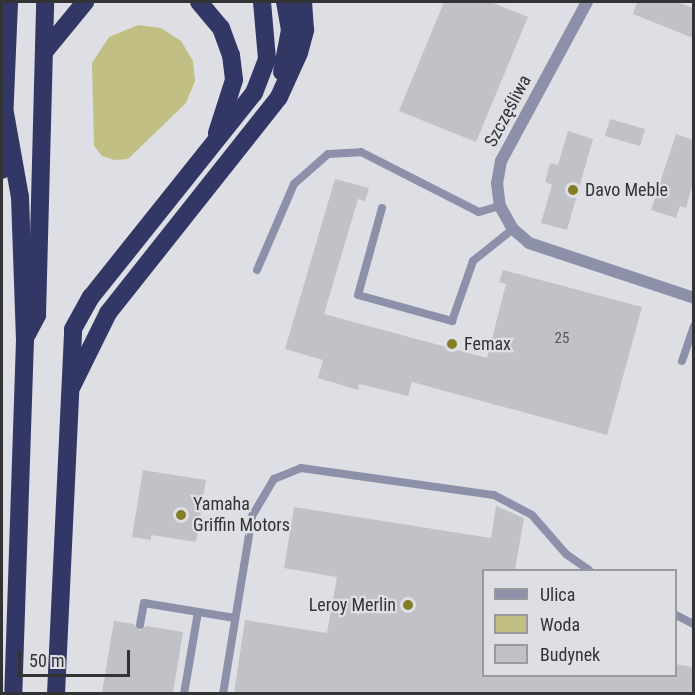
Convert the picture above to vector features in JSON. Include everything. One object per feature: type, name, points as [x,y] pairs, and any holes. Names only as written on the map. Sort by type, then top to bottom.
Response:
[{"type":"highway","points":[[2,170],[9,2]]},
{"type":"highway","points":[[25,339],[37,315],[45,2]]},
{"type":"highway","points":[[44,52],[85,2]]},
{"type":"highway","points":[[199,2],[221,28],[232,63],[230,100],[216,142]]},
{"type":"highway","points":[[56,693],[69,349],[79,315],[216,142],[261,78],[268,39],[262,2]]},
{"type":"highway","points":[[279,97],[290,30],[285,2]]},
{"type":"highway","points":[[68,396],[108,313],[279,97],[299,52],[305,30],[303,2]]},
{"type":"highway","points":[[5,112],[20,197],[25,339],[13,693]]},
{"type":"street","name":"Szczęśliwa","points":[[587,2],[501,160],[497,183],[500,206],[513,229],[540,248],[693,298]]},
{"type":"lane","points":[[257,270],[294,184],[327,154],[361,152],[479,212],[500,206]]},
{"type":"lane","points":[[382,208],[358,295],[452,321],[473,261],[513,229]]},
{"type":"lane","points":[[682,361],[693,326]]},
{"type":"lane","points":[[223,693],[252,516],[274,479],[301,468],[494,495],[532,515],[566,554],[588,569]]},
{"type":"lane","points":[[140,625],[144,603],[235,618]]},
{"type":"lane","points":[[184,693],[198,612]]},
{"type":"lane","points":[[677,616],[693,624]]},
{"type":"water","points":[[138,25],[161,28],[181,41],[193,61],[195,81],[186,103],[128,159],[114,160],[102,156],[94,146],[92,63],[109,37]]},
{"type":"building","points":[[444,2],[491,2],[528,17],[476,142],[399,111]]},
{"type":"building","points":[[637,2],[677,2],[693,8],[693,38],[633,14]]},
{"type":"building","points":[[610,119],[645,129],[640,146],[605,136]]},
{"type":"building","points":[[568,131],[593,139],[567,230],[541,223],[552,185],[545,182],[550,163],[558,165]]},
{"type":"building","points":[[676,134],[693,140],[693,183],[686,208],[680,206],[676,218],[651,210]]},
{"type":"building","points":[[335,179],[369,188],[365,201],[358,199],[324,314],[487,358],[506,284],[499,282],[503,270],[642,307],[607,435],[412,382],[408,396],[359,384],[358,390],[318,378],[323,360],[285,349]]},
{"type":"building","points":[[143,470],[206,480],[196,542],[151,535],[151,540],[132,537]]},
{"type":"building","name":"Leroy Merlin","points":[[496,506],[524,518],[515,569],[482,569],[482,677],[677,677],[677,664],[693,667],[693,693],[234,693],[245,620],[327,633],[337,577],[284,568],[294,507],[491,538]]},
{"type":"building","points":[[114,621],[134,624],[140,631],[146,626],[183,632],[173,693],[102,693]]},
{"type":"place","name":"Davo Meble","points":[[573,190]]},
{"type":"place","name":"Femax","points":[[452,344]]},
{"type":"place","name":"Yamaha Griffin Motors","points":[[181,515]]},
{"type":"place","name":"Leroy Merlin","points":[[408,605]]}]
